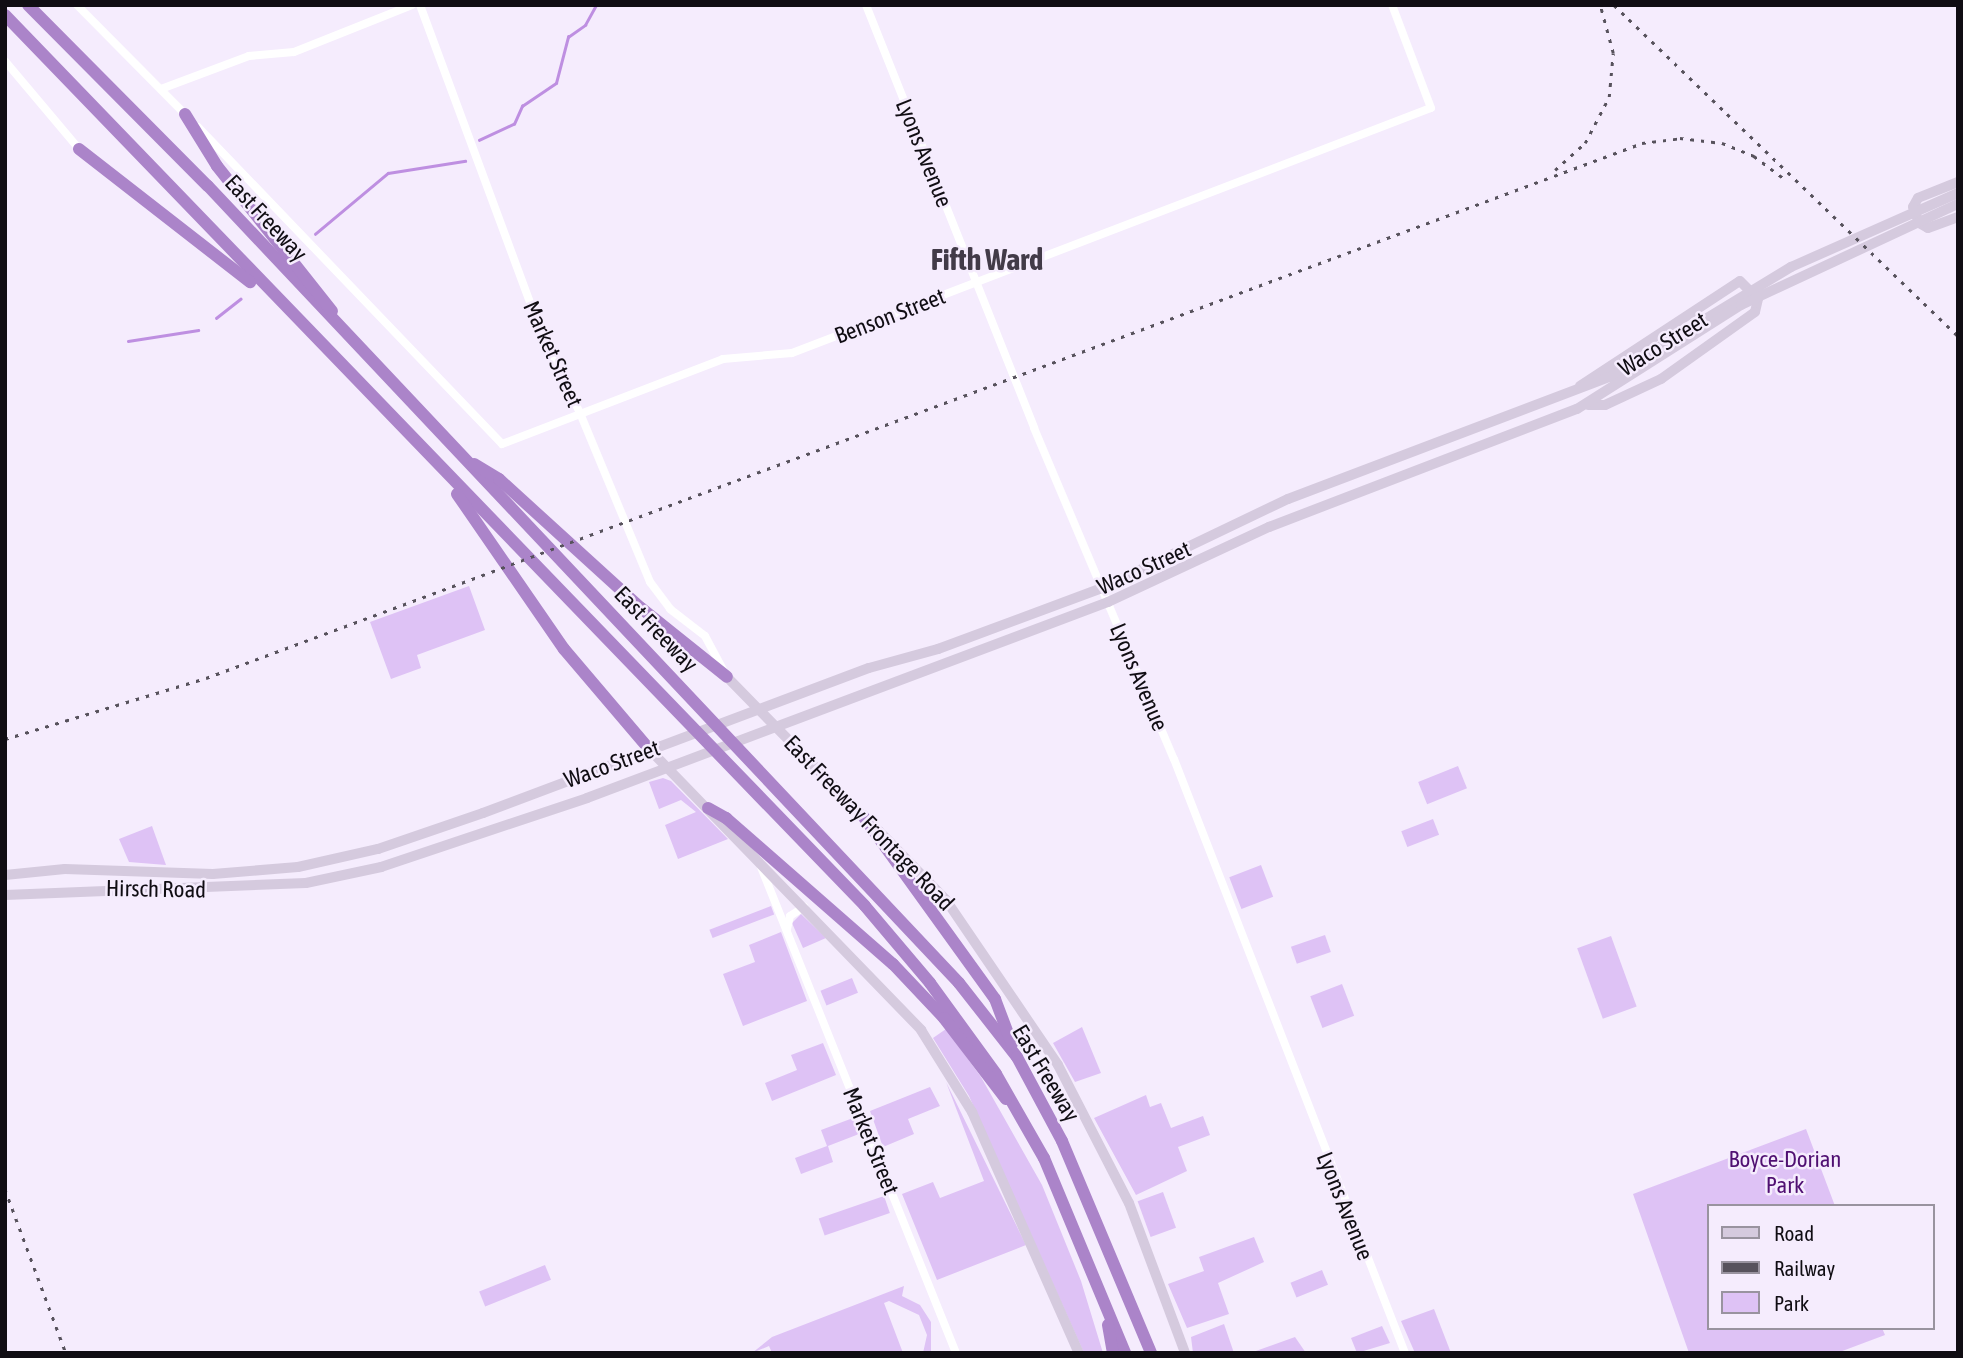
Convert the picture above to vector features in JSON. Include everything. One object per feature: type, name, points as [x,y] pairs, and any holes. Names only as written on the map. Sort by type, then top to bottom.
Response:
[{"type":"highway","name":"East Freeway","points":[[28,5],[140,115],[370,362],[859,871],[959,983],[1017,1057],[1088,1194],[1130,1294],[1151,1353]]},
{"type":"highway","name":"East Freeway","points":[[5,15],[58,64],[278,303],[865,906],[953,1012],[1017,1107],[1059,1187],[1125,1353]]},
{"type":"highway","points":[[185,114],[218,166],[370,362]]},
{"type":"highway","points":[[79,149],[278,303]]},
{"type":"highway","points":[[420,447],[486,530],[580,669],[650,750]]},
{"type":"highway","points":[[461,456],[499,479],[640,608],[727,677]]},
{"type":"highway","points":[[708,808],[726,818],[893,964],[944,1018],[993,1088],[1017,1107]]},
{"type":"highway","points":[[863,816],[995,999],[1017,1057]]},
{"type":"highway","points":[[1130,1294],[1160,1353]]},
{"type":"highway","points":[[1104,1297],[1113,1353]]},
{"type":"main road","points":[[1958,182],[1918,198],[1913,207],[1919,223],[1928,228],[1958,217]]},
{"type":"main road","name":"Waco Street","points":[[306,883],[381,867],[678,763],[1108,602],[1269,527],[1584,405],[1791,267],[1958,193]]},
{"type":"main road","name":"Waco Street","points":[[298,867],[393,845],[760,709],[1102,588],[1289,499],[1610,377],[1795,276],[1958,204]]},
{"type":"main road","points":[[1576,390],[1740,281],[1758,299],[1755,312],[1661,379],[1605,405],[1584,405]]},
{"type":"main road","points":[[988,630],[993,645]]},
{"type":"main road","name":"East Freeway Frontage Road","points":[[727,677],[946,900],[1040,1034],[1129,1203],[1185,1353]]},
{"type":"main road","points":[[650,750],[902,1007],[953,1077],[1050,1278],[1079,1353]]},
{"type":"main road","name":"Hirsch Road","points":[[5,875],[65,869],[213,874],[298,867]]},
{"type":"main road","name":"Hirsch Road","points":[[5,895],[72,888],[219,890],[306,883]]},
{"type":"street","points":[[77,5],[185,114]]},
{"type":"street","points":[[161,89],[249,56],[294,52],[412,5]]},
{"type":"street","name":"Market Street","points":[[420,5],[545,344],[580,413],[658,597],[705,636],[727,677]]},
{"type":"street","name":"Lyons Avenue","points":[[866,5],[976,283],[1108,602],[1405,1353]]},
{"type":"street","name":"Benson Street","points":[[185,114],[502,444],[733,357],[792,353],[1431,108],[1392,5]]},
{"type":"street","points":[[5,61],[79,149]]},
{"type":"street","name":"Market Street","points":[[759,860],[956,1353]]},
{"type":"street","points":[[787,929],[790,916],[804,907]]},
{"type":"green space","points":[[469,586],[485,630],[417,655],[421,668],[391,679],[370,622]]},
{"type":"green space","points":[[1458,766],[1467,788],[1427,804],[1418,782]]},
{"type":"green space","points":[[663,778],[671,781],[728,839],[678,859],[665,825],[696,812],[681,800],[659,809],[649,782]]},
{"type":"green space","points":[[1433,819],[1439,835],[1407,847],[1401,831]]},
{"type":"green space","points":[[152,826],[166,865],[129,862],[119,839]]},
{"type":"green space","points":[[1261,865],[1273,897],[1241,909],[1229,877]]},
{"type":"green space","points":[[771,906],[774,914],[713,938],[709,930]]},
{"type":"green space","points":[[801,914],[826,938],[803,948],[792,923]]},
{"type":"green space","points":[[781,932],[807,1001],[743,1026],[723,974],[755,962],[749,945]]},
{"type":"green space","points":[[1325,935],[1331,952],[1297,964],[1291,947]]},
{"type":"green space","points":[[1611,936],[1637,1006],[1603,1019],[1577,948]]},
{"type":"green space","points":[[852,978],[858,993],[826,1006],[820,991]]},
{"type":"green space","points":[[1342,984],[1354,1016],[1322,1028],[1310,996]]},
{"type":"green space","points":[[1082,1027],[1101,1073],[1075,1082],[1053,1043]]},
{"type":"green space","points":[[946,1029],[981,1077],[1042,1185],[1081,1281],[1103,1353],[1084,1353],[969,1096],[933,1038]]},
{"type":"green space","points":[[823,1043],[836,1075],[772,1101],[765,1083],[797,1070],[791,1055]]},
{"type":"green space","points":[[946,1082],[1026,1245],[937,1280],[902,1194],[933,1182],[940,1198],[984,1181]]},
{"type":"green space","points":[[930,1087],[940,1106],[908,1119],[914,1134],[883,1147],[870,1111]]},
{"type":"green space","points":[[1146,1095],[1150,1107],[1161,1103],[1171,1128],[1203,1116],[1210,1135],[1178,1147],[1187,1171],[1136,1195],[1094,1118]]},
{"type":"green space","points":[[853,1118],[859,1134],[828,1146],[833,1162],[801,1174],[795,1158],[827,1146],[821,1130]]},
{"type":"green space","name":"Boyce-Dorian Park","points":[[1806,1129],[1834,1204],[1708,1204],[1708,1330],[1883,1330],[1885,1335],[1837,1353],[1689,1353],[1633,1194]]},
{"type":"green space","points":[[1163,1192],[1176,1228],[1151,1237],[1138,1201]]},
{"type":"green space","points":[[884,1196],[890,1213],[825,1235],[819,1218]]},
{"type":"green space","points":[[1254,1237],[1264,1262],[1218,1283],[1229,1314],[1187,1328],[1168,1284],[1204,1271],[1199,1257]]},
{"type":"green space","points":[[545,1265],[551,1280],[485,1306],[479,1292]]},
{"type":"green space","points":[[1322,1270],[1328,1285],[1296,1298],[1290,1283]]},
{"type":"green space","points":[[904,1286],[902,1296],[920,1305],[931,1322],[931,1353],[923,1353],[927,1335],[919,1315],[889,1301],[884,1303],[903,1353],[772,1353],[769,1346],[752,1353],[772,1337]]},
{"type":"green space","points":[[1434,1309],[1451,1353],[1415,1353],[1401,1321]]},
{"type":"green space","points":[[1224,1324],[1234,1353],[1193,1353],[1191,1337]]},
{"type":"green space","points":[[1382,1326],[1390,1343],[1357,1353],[1351,1338]]},
{"type":"green space","points":[[1295,1337],[1306,1353],[1242,1353],[1253,1352]]},
{"type":"waterway","points":[[479,140],[514,124],[522,106],[556,83],[568,37],[585,25],[596,5]]},
{"type":"waterway","points":[[315,234],[388,173],[465,161]]},
{"type":"waterway","points":[[216,318],[240,299]]},
{"type":"waterway","points":[[128,341],[198,330]]},
{"type":"railway","points":[[1555,170],[1585,143],[1609,97],[1613,53],[1600,5]]},
{"type":"railway","points":[[1614,5],[1958,336]]},
{"type":"railway","points":[[5,739],[206,678],[1642,143],[1680,138],[1722,143],[1754,156],[1784,179]]},
{"type":"railway","points":[[5,1189],[66,1353]]},
{"type":"district","name":"Fifth Ward","points":[[987,259]]}]
